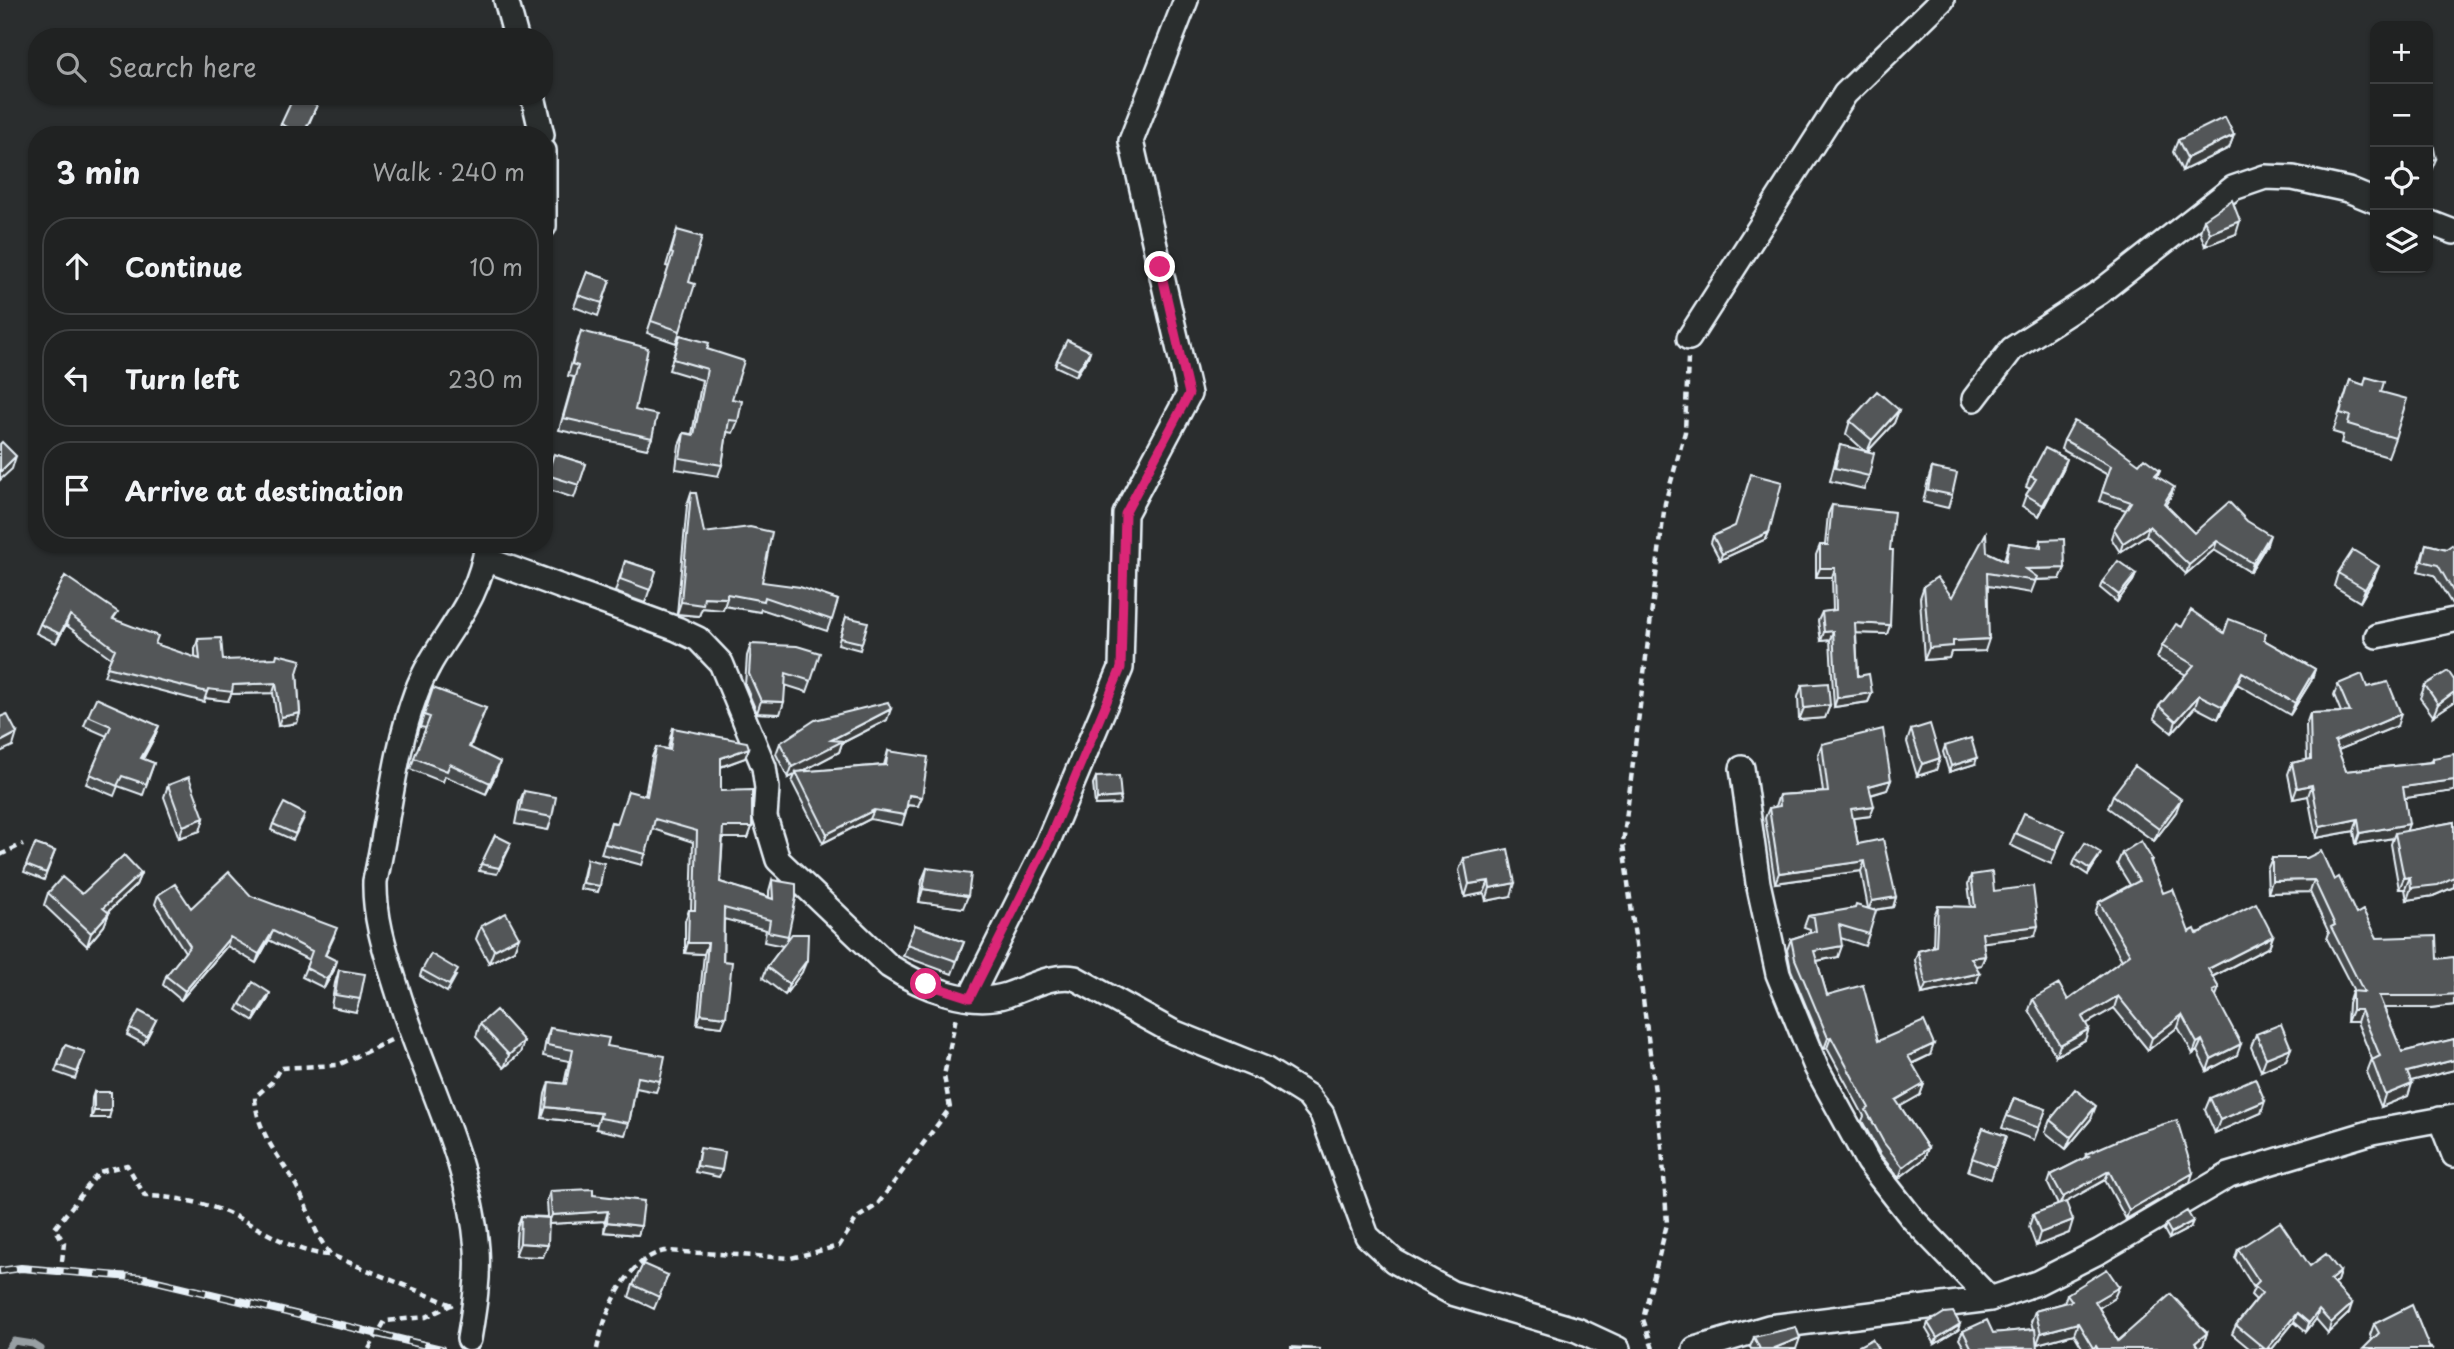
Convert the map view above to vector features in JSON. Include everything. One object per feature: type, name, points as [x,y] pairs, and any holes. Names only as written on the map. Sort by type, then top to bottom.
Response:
[{"type":"street","points":[[506,0],[514,28]]},
{"type":"street","points":[[970,998],[1046,846],[1121,668],[1125,514],[1189,394],[1131,141],[1186,0]]},
{"type":"street","points":[[1689,338],[1845,94],[1942,0]]},
{"type":"street","points":[[535,105],[540,126]]},
{"type":"street","points":[[1974,399],[2012,349],[2100,292],[2233,188],[2265,177],[2293,178],[2348,190],[2370,199]]},
{"type":"street","points":[[2433,224],[2454,232]]},
{"type":"street","points":[[469,1339],[477,1282],[475,1228],[454,1143],[410,1032],[374,906],[375,881],[406,723],[417,690],[473,596],[486,553]]},
{"type":"street","points":[[488,553],[677,629],[710,649],[721,663],[764,767],[766,824],[778,860],[889,966],[905,977],[970,998],[994,998],[1059,978],[1075,978],[1173,1032],[1265,1069],[1297,1087],[1322,1114],[1367,1236],[1394,1261],[1452,1293],[1577,1330],[1618,1349]]},
{"type":"street","points":[[2376,636],[2454,620]]},
{"type":"street","points":[[1742,768],[1758,883],[1778,974],[1816,1067],[1868,1162],[1912,1218],[1990,1299]]},
{"type":"street","points":[[1695,1349],[1769,1327],[1990,1299],[2037,1283],[2100,1251],[2229,1175],[2372,1132],[2447,1118],[2454,1155]]},
{"type":"path","points":[[1653,1349],[1643,1319],[1667,1224],[1664,1172],[1623,844],[1665,503],[1685,432],[1689,338]]},
{"type":"path","points":[[0,855],[23,844]]},
{"type":"path","points":[[597,1349],[600,1332],[625,1280],[653,1253],[665,1251],[791,1258],[839,1245],[857,1218],[877,1205],[950,1108],[944,1076],[957,1008],[970,998]]},
{"type":"path","points":[[331,1255],[319,1241],[296,1185],[267,1142],[256,1111],[256,1097],[272,1082],[280,1068],[338,1065],[410,1032]]},
{"type":"path","points":[[62,1261],[64,1243],[55,1228],[99,1172],[127,1164],[145,1196],[166,1196],[228,1213],[309,1254],[331,1255],[452,1305]]},
{"type":"path","points":[[369,1349],[386,1321],[426,1317],[452,1305],[477,1282]]},
{"type":"building","points":[[290,105],[317,105],[307,126],[281,124]]},
{"type":"building","points":[[2225,117],[2234,135],[2187,158],[2178,140]]},
{"type":"building","points":[[2232,200],[2240,221],[2210,233],[2204,219]]},
{"type":"building","points":[[677,230],[702,237],[689,282],[695,284],[680,331],[651,321],[673,254],[671,253]]},
{"type":"building","points":[[587,272],[610,280],[602,303],[578,295]]},
{"type":"building","points":[[581,331],[648,348],[635,410],[657,415],[652,438],[563,418],[578,366],[572,364]]},
{"type":"building","points":[[680,335],[709,343],[707,349],[744,361],[732,399],[742,401],[738,421],[729,420],[722,465],[680,458],[684,433],[694,435],[707,369],[673,359]]},
{"type":"building","points":[[1067,340],[1090,351],[1078,370],[1057,360]]},
{"type":"building","points":[[2366,377],[2384,382],[2381,392],[2407,399],[2395,438],[2348,424],[2350,416],[2340,413],[2350,380],[2364,385]]},
{"type":"building","points":[[1877,391],[1899,410],[1872,440],[1850,421]]},
{"type":"building","points":[[2074,421],[2100,435],[2139,464],[2144,458],[2160,470],[2155,475],[2174,487],[2164,503],[2194,533],[2229,502],[2247,521],[2270,535],[2253,563],[2217,541],[2189,565],[2149,526],[2123,543],[2114,529],[2131,502],[2102,492],[2111,466],[2064,440]]},
{"type":"building","points":[[2,442],[16,456],[0,472],[0,444]]},
{"type":"building","points":[[1840,445],[1874,453],[1869,476],[1835,468]]},
{"type":"building","points":[[2045,448],[2067,459],[2043,505],[2026,495],[2036,479],[2030,476]]},
{"type":"building","points":[[554,454],[586,464],[579,485],[553,477]]},
{"type":"building","points":[[1932,468],[1957,473],[1952,495],[1928,490]]},
{"type":"building","points":[[1751,474],[1782,482],[1769,532],[1722,554],[1713,536],[1735,526]]},
{"type":"building","points":[[691,493],[696,493],[704,533],[750,527],[772,532],[762,582],[800,587],[838,600],[832,620],[765,597],[764,601],[727,594],[727,598],[704,597],[703,605],[681,602]]},
{"type":"building","points":[[1832,505],[1894,512],[1890,550],[1893,550],[1890,625],[1855,623],[1858,676],[1869,674],[1872,693],[1837,698],[1833,631],[1824,632],[1822,612],[1836,610],[1835,568],[1820,568],[1820,545],[1828,545]]},
{"type":"building","points":[[1986,533],[1987,552],[2006,561],[2009,543],[2041,548],[2041,540],[2064,539],[2065,568],[2026,569],[2037,577],[2035,581],[1987,573],[1989,639],[1953,641],[1953,646],[1929,648],[1924,586],[1937,577],[1952,597]]},
{"type":"building","points":[[2426,544],[2446,549],[2452,545],[2454,548],[2454,593],[2438,565],[2422,561]]},
{"type":"building","points":[[2353,550],[2379,566],[2365,589],[2338,573]]},
{"type":"building","points":[[625,561],[656,571],[650,590],[620,579]]},
{"type":"building","points":[[2118,561],[2136,574],[2119,595],[2102,582]]},
{"type":"building","points":[[65,576],[118,612],[113,619],[158,636],[155,644],[200,659],[198,639],[221,638],[223,660],[276,658],[277,654],[301,660],[297,673],[300,713],[281,717],[276,683],[233,685],[232,692],[208,689],[207,692],[107,667],[115,649],[70,615],[60,634],[40,624]]},
{"type":"building","points":[[2191,610],[2224,633],[2229,619],[2266,633],[2264,640],[2315,669],[2295,703],[2242,672],[2223,707],[2199,695],[2176,721],[2159,706],[2194,665],[2162,646],[2176,624],[2182,627]]},
{"type":"building","points":[[846,617],[868,622],[862,643],[840,638]]},
{"type":"building","points":[[751,644],[797,646],[820,653],[811,681],[786,673],[784,702],[761,701],[749,674]]},
{"type":"building","points":[[2448,671],[2454,680],[2454,692],[2438,704],[2425,685]]},
{"type":"building","points":[[2362,674],[2367,687],[2388,682],[2401,714],[2335,742],[2346,771],[2433,762],[2433,758],[2454,754],[2454,780],[2403,787],[2409,824],[2360,833],[2358,819],[2320,827],[2312,785],[2297,788],[2292,763],[2311,759],[2310,713],[2350,712],[2338,684]]},
{"type":"building","points":[[1828,683],[1830,705],[1804,708],[1802,685]]},
{"type":"building","points":[[433,688],[486,708],[469,747],[500,762],[490,783],[450,764],[447,771],[414,758],[430,717],[424,715]]},
{"type":"building","points":[[96,698],[159,726],[141,758],[154,763],[146,784],[122,776],[117,786],[90,774],[111,726],[88,716]]},
{"type":"building","points":[[888,702],[891,709],[831,740],[843,741],[792,767],[780,743],[815,720]]},
{"type":"building","points":[[7,714],[17,733],[0,742],[0,717]]},
{"type":"building","points":[[1930,724],[1940,758],[1922,764],[1911,730]]},
{"type":"building","points":[[673,728],[747,742],[749,748],[721,758],[721,791],[752,790],[752,827],[723,827],[720,882],[773,899],[772,880],[796,884],[796,898],[788,936],[768,932],[770,920],[724,908],[723,961],[732,962],[726,1017],[701,1014],[708,943],[688,943],[689,910],[695,910],[697,831],[655,819],[646,854],[605,844],[611,822],[617,824],[628,791],[647,796],[656,747],[670,750]]},
{"type":"building","points":[[1883,729],[1891,780],[1869,786],[1874,806],[1851,809],[1858,844],[1883,839],[1896,897],[1872,901],[1865,861],[1779,873],[1769,808],[1780,806],[1779,795],[1828,792],[1822,744]]},
{"type":"building","points":[[1971,738],[1977,758],[1951,766],[1945,746]]},
{"type":"building","points":[[888,751],[928,757],[922,797],[909,795],[905,815],[874,810],[827,834],[796,772],[886,765]]},
{"type":"building","points":[[2135,766],[2181,799],[2159,829],[2113,795]]},
{"type":"building","points":[[1119,776],[1121,797],[1097,799],[1096,777]]},
{"type":"building","points":[[189,777],[204,818],[183,826],[168,785]]},
{"type":"building","points":[[524,791],[556,797],[552,817],[520,811]]},
{"type":"building","points":[[284,803],[305,814],[295,834],[273,824]]},
{"type":"building","points":[[2024,813],[2065,831],[2056,851],[2015,833]]},
{"type":"building","points":[[2454,822],[2454,877],[2438,885],[2411,888],[2410,877],[2404,878],[2395,833]]},
{"type":"building","points":[[495,835],[511,843],[499,868],[481,864]]},
{"type":"building","points":[[2141,841],[2152,859],[2150,860],[2163,893],[2173,889],[2189,932],[2195,929],[2197,934],[2256,903],[2273,936],[2208,969],[2219,988],[2213,991],[2241,1044],[2211,1059],[2202,1040],[2197,1043],[2182,1015],[2152,1038],[2118,996],[2082,1017],[2089,1029],[2060,1045],[2033,999],[2059,984],[2068,1000],[2130,954],[2099,902],[2139,881],[2122,853]]},
{"type":"building","points":[[2085,843],[2101,853],[2090,869],[2075,859]]},
{"type":"building","points":[[35,844],[55,851],[46,873],[26,865]]},
{"type":"building","points":[[1508,849],[1515,883],[1490,888],[1489,881],[1469,884],[1464,858]]},
{"type":"building","points":[[2321,851],[2334,880],[2339,877],[2356,914],[2363,910],[2377,938],[2436,936],[2437,959],[2454,957],[2454,994],[2379,996],[2402,1052],[2454,1039],[2454,1060],[2407,1072],[2412,1084],[2385,1095],[2372,1060],[2380,1056],[2361,1010],[2352,1010],[2352,991],[2364,992],[2331,927],[2335,925],[2314,880],[2272,881],[2272,858],[2307,858]]},
{"type":"building","points":[[124,855],[141,873],[103,908],[109,913],[91,933],[48,893],[62,877],[82,894]]},
{"type":"building","points":[[587,859],[604,863],[600,886],[583,883]]},
{"type":"building","points":[[927,868],[971,874],[968,896],[923,889]]},
{"type":"building","points":[[229,872],[251,896],[337,928],[325,955],[337,961],[327,979],[306,968],[312,951],[273,931],[259,954],[230,937],[185,991],[166,976],[190,946],[158,895],[175,884],[191,908]]},
{"type":"building","points":[[1992,872],[1994,891],[2033,886],[2038,926],[1982,933],[1985,956],[1971,958],[1980,973],[1926,985],[1918,951],[1936,946],[1938,906],[1975,907],[1971,875]]},
{"type":"building","points":[[1856,905],[1876,911],[1869,934],[1839,925],[1842,946],[1814,951],[1827,995],[1863,985],[1878,1041],[1924,1021],[1934,1044],[1908,1056],[1924,1084],[1896,1100],[1928,1148],[1903,1167],[1884,1143],[1866,1110],[1869,1108],[1831,1037],[1828,1038],[1795,959],[1791,939],[1816,931],[1814,918],[1808,916],[1855,908]]},
{"type":"building","points":[[506,913],[519,937],[494,950],[481,926]]},
{"type":"building","points":[[915,925],[964,942],[956,961],[907,944]]},
{"type":"building","points":[[792,934],[808,934],[807,960],[789,984],[767,967]]},
{"type":"building","points":[[431,954],[458,970],[449,985],[422,970]]},
{"type":"building","points":[[339,970],[365,974],[360,999],[335,995]]},
{"type":"building","points":[[253,982],[270,993],[256,1014],[240,1004]]},
{"type":"building","points":[[496,1010],[524,1041],[509,1055],[480,1024]]},
{"type":"building","points":[[139,1011],[156,1020],[147,1037],[130,1028]]},
{"type":"building","points":[[2281,1024],[2291,1048],[2266,1058],[2256,1034]]},
{"type":"building","points":[[550,1028],[609,1038],[607,1046],[665,1056],[660,1081],[638,1077],[629,1123],[600,1118],[601,1113],[546,1107],[549,1082],[566,1084],[573,1050],[547,1045]]},
{"type":"building","points":[[65,1045],[85,1052],[77,1072],[58,1065]]},
{"type":"building","points":[[2255,1078],[2265,1101],[2220,1120],[2210,1098]]},
{"type":"building","points":[[2075,1089],[2096,1106],[2071,1137],[2050,1120]]},
{"type":"building","points":[[94,1092],[111,1092],[111,1111],[94,1111]]},
{"type":"building","points":[[2014,1098],[2046,1109],[2039,1128],[2007,1116]]},
{"type":"building","points":[[2177,1120],[2193,1173],[2129,1210],[2109,1171],[2063,1197],[2051,1175],[2089,1156],[2086,1154],[2132,1134]]},
{"type":"building","points":[[1983,1128],[2006,1136],[1995,1167],[1972,1158]]},
{"type":"building","points":[[700,1148],[725,1152],[722,1170],[697,1166]]},
{"type":"building","points":[[593,1189],[593,1195],[644,1201],[641,1226],[607,1222],[608,1211],[552,1215],[550,1191]]},
{"type":"building","points":[[2066,1202],[2073,1220],[2040,1233],[2033,1214]]},
{"type":"building","points":[[2187,1211],[2193,1221],[2171,1233],[2166,1224]]},
{"type":"building","points":[[521,1216],[549,1218],[548,1245],[520,1243]]},
{"type":"building","points":[[2280,1222],[2310,1266],[2326,1254],[2340,1272],[2330,1280],[2352,1304],[2331,1323],[2319,1310],[2309,1323],[2297,1313],[2265,1349],[2236,1325],[2262,1293],[2254,1286],[2259,1281],[2238,1249]]},
{"type":"building","points":[[643,1264],[668,1275],[659,1297],[633,1285]]},
{"type":"building","points":[[2107,1269],[2119,1287],[2095,1301],[2118,1341],[2171,1294],[2207,1333],[2195,1343],[2199,1349],[2093,1348],[2078,1323],[2041,1333],[2035,1311],[2072,1301],[2067,1294]]},
{"type":"building","points":[[2412,1305],[2429,1347],[2433,1349],[2363,1349],[2379,1333],[2374,1324]]},
{"type":"building","points":[[1953,1312],[1960,1324],[1937,1338],[1928,1323],[1944,1313]]},
{"type":"building","points":[[1987,1320],[1993,1333],[2035,1329],[2037,1348],[1972,1349],[1963,1331]]},
{"type":"building","points":[[1796,1327],[1800,1338],[1772,1349],[1760,1349],[1754,1337]]},
{"type":"building","points":[[1872,1339],[1878,1349],[1858,1349],[1857,1347]]},
{"type":"waterway","points":[[8,1349],[14,1341],[33,1344],[41,1349]]},
{"type":"railway","points":[[0,1271],[21,1268],[144,1278],[441,1349]]},
{"type":"route","points":[[926,984],[970,998],[1046,846],[1121,668],[1125,514],[1189,394],[1160,267]]}]
